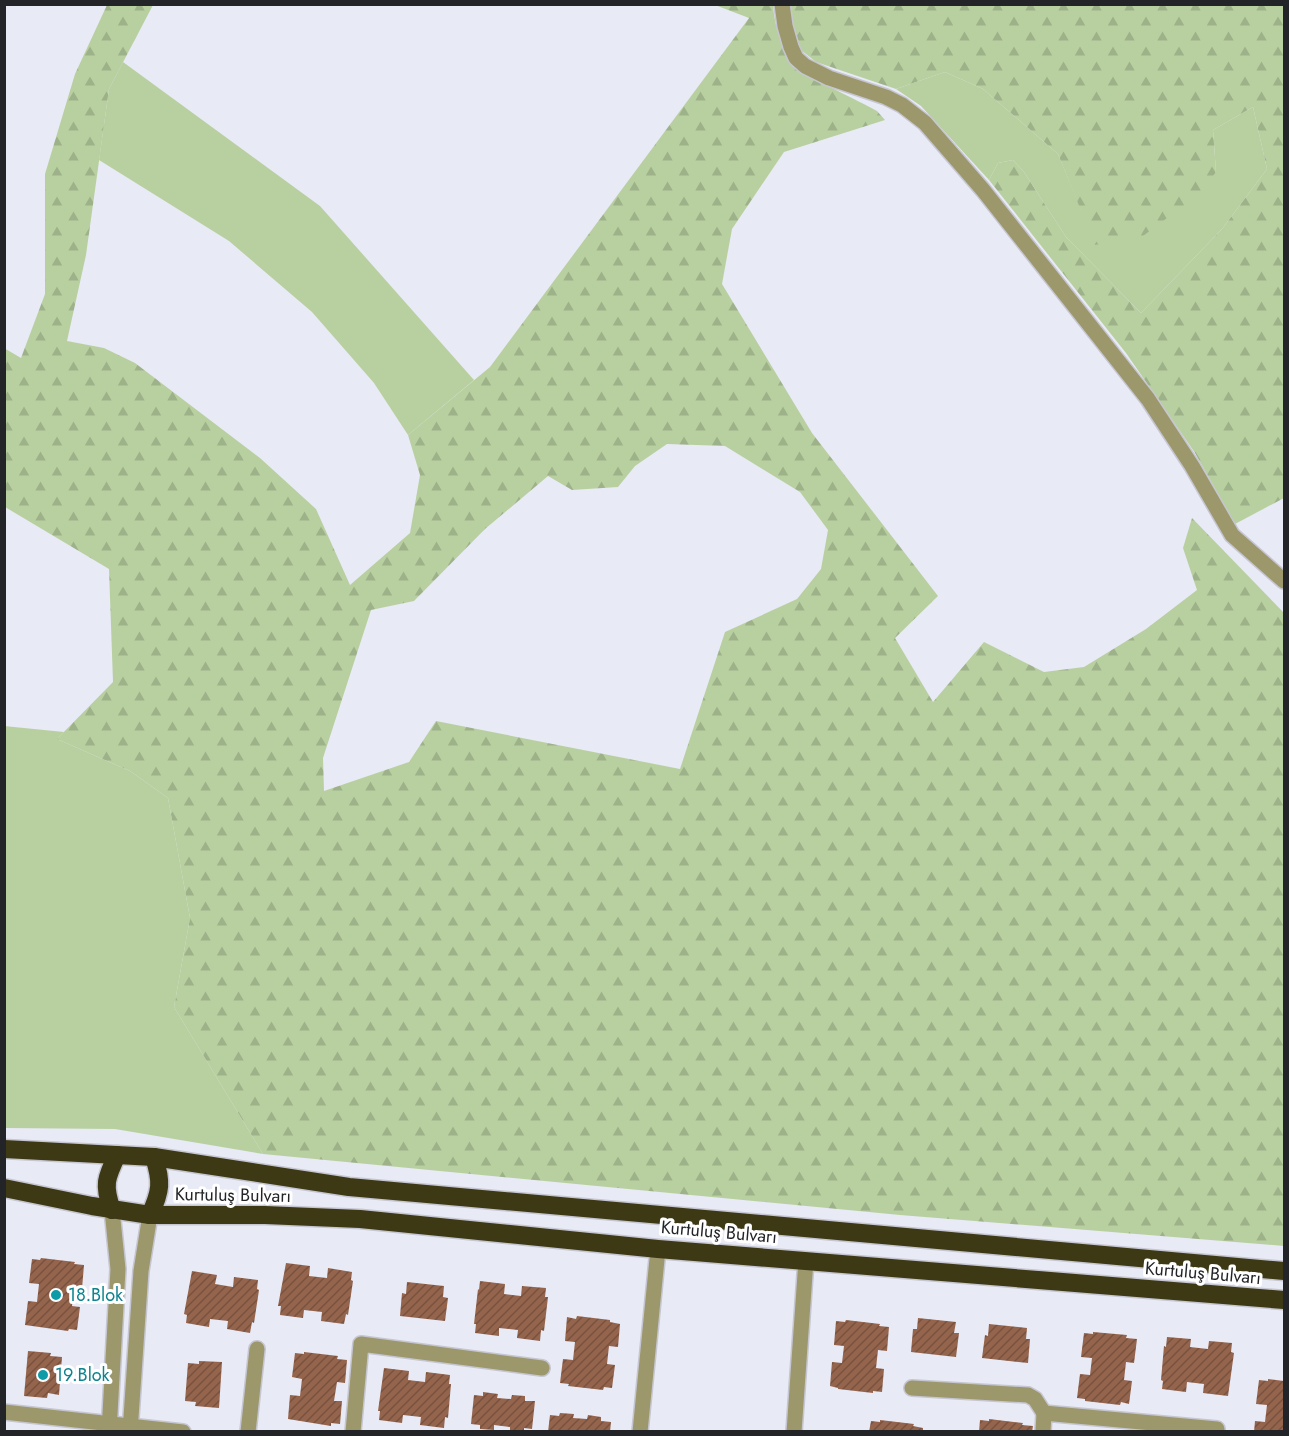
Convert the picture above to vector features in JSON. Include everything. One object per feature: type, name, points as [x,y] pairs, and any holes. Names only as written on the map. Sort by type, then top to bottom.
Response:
[{"type":"highway","points":[[4,1149],[154,1157],[159,1173],[160,1192],[150,1215],[112,1210],[4,1188]]},
{"type":"highway","points":[[112,1210],[105,1188],[106,1178],[117,1155]]},
{"type":"highway","name":"Kurtuluş Bulvarı","points":[[154,1157],[361,1188],[1284,1271]]},
{"type":"highway","name":"Kurtuluş Bulvarı","points":[[150,1215],[266,1215],[360,1220],[658,1249],[1284,1300]]},
{"type":"street","points":[[782,4],[791,47],[796,58],[805,66],[829,78],[886,97],[902,105],[925,123],[983,190],[1148,399],[1192,466],[1232,535],[1284,581]]},
{"type":"street","points":[[109,1427],[118,1269],[112,1210]]},
{"type":"street","points":[[130,1428],[141,1271],[150,1215]]},
{"type":"street","points":[[640,1431],[658,1249]]},
{"type":"street","points":[[794,1431],[806,1260]]},
{"type":"street","points":[[353,1431],[361,1344],[542,1368]]},
{"type":"street","points":[[248,1431],[257,1349]]},
{"type":"street","points":[[912,1388],[1028,1395],[1035,1399],[1044,1413],[1043,1431]]},
{"type":"street","points":[[4,1412],[109,1427],[183,1431]]},
{"type":"street","points":[[1044,1413],[1217,1429]]},
{"type":"green space","points":[[107,5],[153,5],[109,89],[86,255],[67,341],[104,348],[135,363],[260,458],[316,509],[350,585],[410,533],[420,475],[408,435],[490,367],[749,18],[715,5],[773,5],[777,28],[784,46],[794,61],[823,83],[877,111],[885,120],[784,152],[732,229],[722,284],[812,433],[938,596],[895,638],[933,702],[984,642],[1044,672],[1084,667],[1146,629],[1197,590],[1183,548],[1192,518],[1284,613],[1284,1246],[900,1215],[263,1154],[174,1007],[190,918],[168,798],[130,771],[57,739],[113,682],[109,569],[5,507],[4,348],[21,358],[45,294],[45,174],[75,74]],"holes":[[[667,444],[725,446],[800,492],[828,530],[821,569],[797,599],[725,632],[680,769],[436,721],[409,762],[324,791],[323,758],[371,610],[414,601],[485,529],[548,476],[572,490],[618,487],[635,466]]]},
{"type":"green space","points":[[790,5],[1284,5],[1284,498],[1235,524],[1195,453],[1126,353],[989,180],[998,163],[1013,160],[1024,172],[1066,237],[1141,313],[1222,229],[1267,169],[1253,107],[1213,130],[1216,172],[1199,194],[1139,239],[1095,245],[1058,154],[983,89],[945,72],[896,89],[816,62],[801,50],[793,29]]},
{"type":"green space","points":[[123,62],[320,206],[474,380],[408,435],[374,383],[312,312],[229,241],[99,160],[109,89]]},
{"type":"green space","points":[[945,72],[983,89],[1058,154],[1096,245],[1216,172],[1213,130],[1253,107],[1267,169],[1222,229],[1141,313],[1066,237],[1024,172],[1013,160],[998,163],[989,180],[921,106],[896,89]]},
{"type":"green space","points":[[4,726],[64,732],[57,739],[130,771],[168,798],[190,918],[174,1007],[263,1154],[115,1129],[5,1128]]},
{"type":"building","name":"18.Blok","points":[[41,1258],[84,1265],[82,1289],[74,1288],[72,1306],[80,1307],[77,1330],[69,1329],[68,1331],[25,1325],[28,1301],[37,1302],[39,1284],[29,1283],[32,1259],[40,1260]]},
{"type":"building","points":[[286,1263],[310,1266],[309,1276],[327,1278],[328,1268],[352,1272],[351,1280],[353,1281],[348,1315],[346,1314],[344,1324],[321,1321],[322,1312],[304,1310],[303,1318],[280,1315],[281,1306],[278,1306]]},
{"type":"building","points":[[192,1271],[217,1275],[215,1284],[233,1287],[234,1277],[258,1280],[257,1289],[259,1290],[254,1323],[252,1322],[250,1333],[227,1329],[228,1321],[210,1319],[209,1327],[186,1323],[187,1315],[184,1314]]},
{"type":"building","points":[[480,1281],[505,1284],[504,1294],[521,1296],[522,1286],[546,1288],[545,1297],[548,1297],[544,1331],[541,1330],[540,1341],[517,1338],[518,1330],[499,1328],[499,1336],[475,1333],[476,1324],[474,1324]]},
{"type":"building","points":[[407,1282],[444,1286],[443,1297],[448,1298],[445,1321],[400,1316],[402,1293],[406,1294]]},
{"type":"building","points":[[577,1316],[610,1320],[610,1322],[620,1324],[618,1347],[609,1346],[607,1364],[615,1365],[612,1388],[604,1387],[603,1390],[560,1383],[563,1359],[573,1360],[575,1342],[565,1341],[567,1317],[576,1319]]},
{"type":"building","points":[[918,1318],[956,1322],[954,1333],[959,1333],[956,1357],[911,1352],[913,1329],[917,1329]]},
{"type":"building","points":[[846,1320],[889,1327],[887,1351],[878,1350],[876,1368],[884,1369],[882,1392],[838,1389],[830,1386],[832,1362],[842,1363],[844,1346],[834,1345],[836,1321],[845,1322]]},
{"type":"building","points":[[989,1324],[1027,1328],[1026,1339],[1030,1339],[1028,1363],[982,1358]]},
{"type":"building","points":[[1093,1332],[1127,1335],[1126,1338],[1137,1339],[1134,1363],[1126,1362],[1124,1380],[1132,1381],[1129,1404],[1085,1401],[1085,1399],[1077,1398],[1080,1374],[1090,1375],[1092,1358],[1081,1357],[1084,1333],[1093,1334]]},
{"type":"building","points":[[1167,1337],[1191,1339],[1190,1347],[1208,1349],[1209,1341],[1232,1343],[1231,1352],[1234,1353],[1228,1396],[1203,1393],[1204,1384],[1187,1382],[1186,1392],[1162,1389],[1164,1346],[1166,1347]]},
{"type":"building","name":"19.Blok","points":[[28,1351],[51,1353],[50,1356],[62,1357],[59,1395],[48,1393],[47,1398],[24,1396]]},
{"type":"building","points":[[304,1352],[338,1356],[337,1359],[347,1360],[345,1383],[337,1382],[334,1401],[342,1401],[340,1424],[331,1423],[331,1426],[288,1419],[290,1395],[300,1396],[302,1379],[292,1377],[295,1353],[304,1354]]},
{"type":"building","points":[[199,1361],[222,1362],[219,1408],[195,1406],[196,1402],[185,1401],[188,1363],[199,1364]]},
{"type":"building","points":[[384,1368],[409,1371],[408,1380],[425,1382],[426,1372],[450,1375],[448,1418],[445,1417],[444,1428],[420,1425],[421,1417],[403,1415],[402,1423],[379,1420],[380,1411],[378,1411]]},
{"type":"building","points":[[1268,1379],[1284,1381],[1284,1432],[1254,1432],[1255,1421],[1265,1422],[1267,1405],[1256,1404],[1259,1380],[1268,1381]]},
{"type":"building","points":[[483,1392],[498,1394],[497,1398],[511,1399],[512,1395],[525,1396],[525,1401],[535,1401],[532,1429],[524,1428],[524,1432],[510,1431],[510,1427],[494,1425],[494,1430],[480,1429],[480,1425],[471,1424],[474,1395],[483,1396]]},
{"type":"building","points":[[560,1413],[574,1414],[573,1418],[587,1419],[588,1415],[601,1417],[601,1421],[611,1422],[610,1432],[548,1432],[550,1415],[559,1416]]},
{"type":"building","points":[[989,1419],[1033,1426],[1032,1432],[979,1432],[980,1420],[989,1421]]},
{"type":"building","points":[[880,1420],[914,1424],[913,1426],[923,1428],[923,1432],[869,1432],[871,1421],[880,1422]]},
{"type":"place","name":"18.Blok","points":[[56,1295]]},
{"type":"place","name":"19.Blok","points":[[43,1375]]}]
